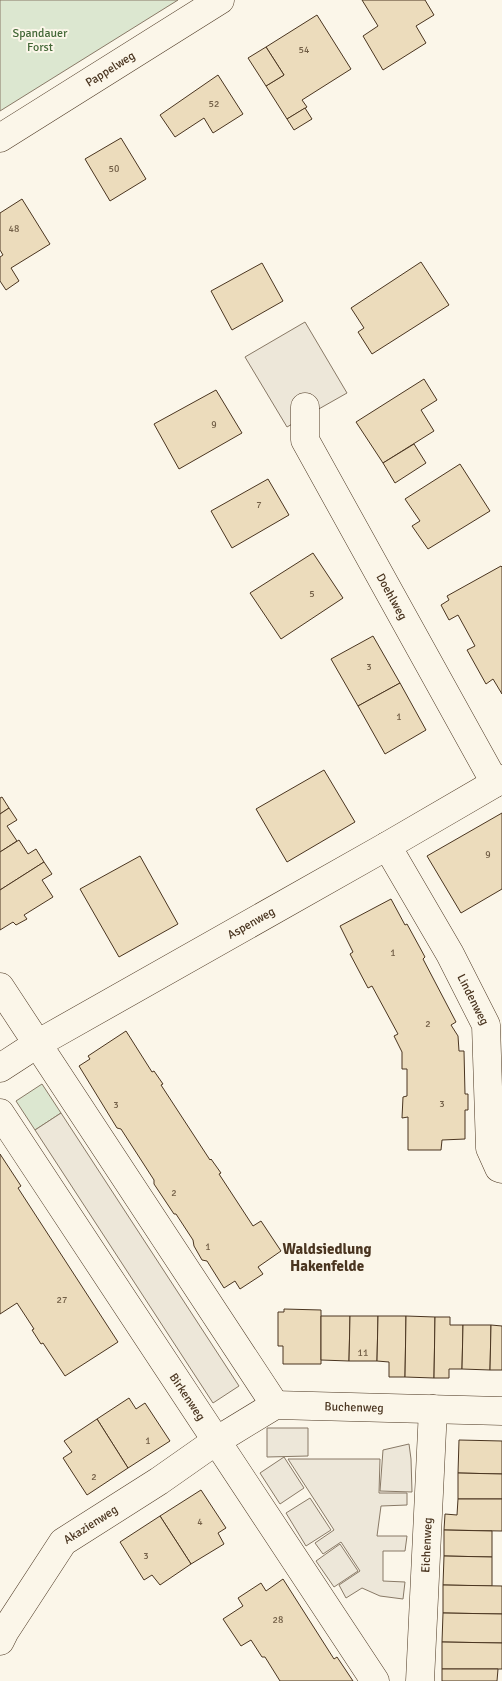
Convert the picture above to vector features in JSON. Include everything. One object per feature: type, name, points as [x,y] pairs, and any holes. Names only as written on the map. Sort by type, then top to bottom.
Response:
[{"type":"street","name":"Pappelweg","points":[[0,138],[220,0]]},
{"type":"street","name":"Doehlweg","points":[[305,407],[305,440],[498,781]]},
{"type":"street","name":"Aspenweg","points":[[0,1068],[37,1044],[498,781]]},
{"type":"street","name":"Lindenweg","points":[[387,846],[450,954],[486,1026],[490,1148],[499,1168],[502,1169]]},
{"type":"street","points":[[0,987],[275,1405],[216,1441]]},
{"type":"street","name":"Birkenweg","points":[[0,1113],[375,1681]]},
{"type":"street","name":"Buchenweg","points":[[275,1405],[502,1410]]},
{"type":"street","name":"Eichenweg","points":[[420,1681],[433,1408]]},
{"type":"street","name":"Akazienweg","points":[[0,1641],[63,1542],[159,1481],[216,1441]]},
{"type":"green space","name":"Spandauer Forst","points":[[0,0],[178,0],[0,111]]},
{"type":"green space","points":[[42,1084],[61,1113],[35,1130],[16,1101]]},
{"type":"shaded area","points":[[305,322],[347,393],[287,427],[245,357]]},
{"type":"shaded area","points":[[61,1113],[239,1386],[213,1403],[35,1130]]},
{"type":"shaded area","points":[[267,1428],[308,1428],[308,1456],[267,1457]]},
{"type":"shaded area","points":[[409,1444],[412,1492],[380,1491],[383,1450]]},
{"type":"shaded area","points":[[284,1457],[304,1488],[280,1504],[260,1473]]},
{"type":"shaded area","points":[[288,1459],[380,1459],[379,1493],[407,1493],[407,1505],[381,1506],[377,1536],[407,1536],[405,1551],[383,1551],[383,1581],[405,1582],[403,1599],[380,1596],[362,1588],[346,1598],[339,1585],[360,1571],[341,1542],[323,1554],[315,1543],[334,1530]]},
{"type":"shaded area","points":[[310,1498],[331,1530],[306,1546],[286,1513]]},
{"type":"shaded area","points":[[340,1544],[358,1571],[334,1587],[316,1561]]},
{"type":"building","points":[[362,0],[425,0],[434,15],[416,26],[426,43],[383,70],[363,36],[378,26]]},
{"type":"building","points":[[317,15],[351,69],[302,100],[307,107],[287,119],[266,86],[284,75],[266,47]]},
{"type":"building","points":[[266,47],[284,75],[266,86],[248,58]]},
{"type":"building","points":[[218,75],[243,114],[213,133],[204,118],[175,137],[160,115]]},
{"type":"building","points":[[305,108],[312,119],[294,130],[287,119]]},
{"type":"building","points":[[121,138],[146,179],[110,201],[85,159]]},
{"type":"building","points":[[22,199],[50,244],[11,268],[19,281],[6,290],[0,281],[0,257],[3,255],[0,250],[0,213]]},
{"type":"building","points":[[421,262],[449,305],[372,354],[358,332],[364,328],[351,308]]},
{"type":"building","points":[[262,263],[283,301],[232,330],[211,291]]},
{"type":"building","points":[[424,379],[437,400],[421,410],[434,431],[383,463],[356,422]]},
{"type":"building","points":[[216,390],[242,433],[179,469],[154,424]]},
{"type":"building","points":[[414,444],[426,463],[395,483],[383,463]]},
{"type":"building","points":[[460,464],[490,511],[428,549],[412,526],[420,521],[405,499]]},
{"type":"building","points":[[268,479],[289,515],[232,548],[211,511]]},
{"type":"building","points":[[313,553],[343,598],[281,639],[250,593]]},
{"type":"building","points":[[501,566],[502,694],[493,679],[486,684],[467,650],[475,646],[458,615],[449,620],[441,605],[449,600],[447,596]]},
{"type":"building","points":[[373,636],[400,683],[358,706],[331,659]]},
{"type":"building","points":[[400,683],[426,730],[385,754],[358,706]]},
{"type":"building","points":[[324,770],[355,822],[287,862],[256,809]]},
{"type":"building","points":[[2,797],[9,808],[0,814],[0,798]]},
{"type":"building","points":[[9,808],[17,820],[7,826],[17,841],[0,852],[0,814]]},
{"type":"building","points":[[502,813],[502,889],[461,913],[427,856]]},
{"type":"building","points":[[19,840],[28,854],[36,849],[44,862],[0,890],[0,852]]},
{"type":"building","points":[[140,856],[178,924],[119,957],[80,889]]},
{"type":"building","points":[[44,862],[52,874],[42,880],[53,897],[24,915],[27,919],[16,925],[13,922],[0,930],[0,890]]},
{"type":"building","points":[[391,899],[425,957],[423,959],[456,1022],[451,1025],[458,1036],[459,1051],[464,1051],[465,1094],[468,1094],[468,1110],[465,1110],[465,1139],[442,1140],[441,1150],[408,1150],[408,1117],[402,1118],[403,1097],[407,1096],[407,1069],[402,1069],[402,1052],[394,1036],[398,1034],[372,986],[368,988],[350,954],[353,952],[340,926]]},
{"type":"building","points":[[126,1031],[152,1072],[154,1071],[163,1084],[161,1085],[210,1160],[221,1173],[219,1174],[253,1226],[261,1221],[281,1251],[258,1267],[263,1274],[240,1289],[235,1281],[224,1288],[207,1261],[202,1260],[194,1246],[193,1240],[154,1184],[154,1180],[121,1129],[117,1128],[79,1066],[90,1059],[88,1056]]},
{"type":"building","points":[[0,1154],[21,1186],[18,1188],[118,1342],[65,1376],[43,1343],[41,1344],[32,1330],[34,1329],[17,1303],[0,1314]]},
{"type":"building","points":[[284,1309],[321,1310],[321,1364],[283,1364],[283,1346],[278,1346],[278,1312],[284,1312]]},
{"type":"building","points":[[321,1316],[350,1316],[349,1361],[321,1360]]},
{"type":"building","points":[[350,1316],[378,1316],[377,1361],[349,1361]]},
{"type":"building","points":[[378,1316],[406,1316],[405,1377],[389,1377],[389,1362],[377,1361]]},
{"type":"building","points":[[406,1316],[435,1317],[434,1378],[405,1377]]},
{"type":"building","points":[[435,1317],[450,1317],[450,1325],[463,1325],[462,1369],[449,1369],[449,1378],[434,1378]]},
{"type":"building","points":[[463,1325],[491,1325],[490,1370],[462,1369]]},
{"type":"building","points":[[491,1325],[502,1326],[502,1370],[490,1370]]},
{"type":"building","points":[[129,1398],[136,1409],[145,1403],[170,1441],[128,1468],[97,1419]]},
{"type":"building","points":[[97,1419],[128,1468],[87,1495],[63,1458],[72,1452],[64,1441]]},
{"type":"building","points":[[459,1440],[502,1441],[502,1474],[458,1473]]},
{"type":"building","points":[[458,1473],[502,1474],[502,1499],[458,1499]]},
{"type":"building","points":[[201,1490],[226,1528],[218,1533],[224,1544],[191,1564],[160,1516]]},
{"type":"building","points":[[458,1499],[502,1499],[502,1531],[444,1530],[445,1514],[457,1515]]},
{"type":"building","points":[[160,1516],[191,1564],[160,1585],[152,1575],[144,1580],[120,1542]]},
{"type":"building","points":[[444,1530],[492,1531],[492,1557],[444,1556]]},
{"type":"building","points":[[444,1556],[492,1557],[492,1586],[443,1585]]},
{"type":"building","points":[[283,1579],[334,1659],[337,1657],[353,1681],[280,1681],[265,1657],[262,1657],[251,1640],[241,1646],[223,1619],[243,1606],[238,1598],[261,1583],[266,1591]]},
{"type":"building","points":[[443,1585],[502,1586],[502,1614],[443,1613]]},
{"type":"building","points":[[443,1613],[502,1614],[502,1643],[442,1642]]},
{"type":"building","points":[[442,1642],[502,1643],[502,1669],[442,1669]]},
{"type":"building","points":[[442,1669],[498,1669],[497,1681],[442,1681]]},
{"type":"district","name":"Waldsiedlung Hakenfelde","points":[[327,1258]]}]
